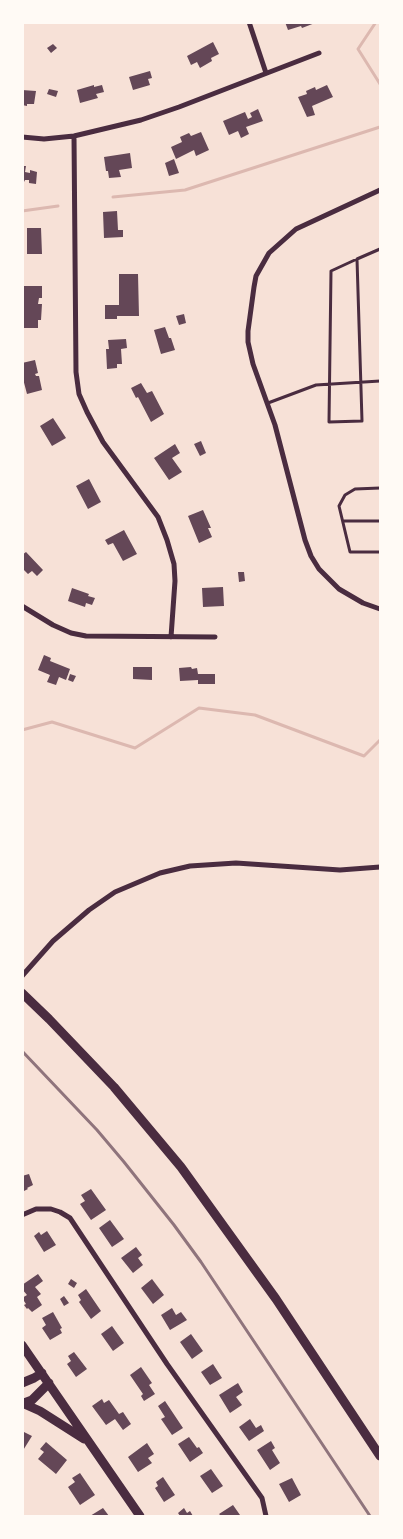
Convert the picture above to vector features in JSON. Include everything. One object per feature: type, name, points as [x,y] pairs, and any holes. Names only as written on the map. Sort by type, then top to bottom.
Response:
[{"type":"main road","points":[[22,993],[50,1019],[114,1087],[181,1167],[266,1284],[380,1456]]},
{"type":"main road","points":[[22,1345],[140,1516]]},
{"type":"main road","points":[[22,1383],[42,1373]]},
{"type":"main road","points":[[24,1403],[32,1400],[49,1383]]},
{"type":"main road","points":[[24,1403],[89,1441]]},
{"type":"street","points":[[249,22],[266,73]]},
{"type":"street","points":[[22,137],[44,139],[74,136],[151,116],[319,53]]},
{"type":"street","points":[[74,136],[76,362],[79,394],[86,412],[103,442],[158,517],[167,540],[174,564],[175,581],[171,637]]},
{"type":"street","points":[[380,190],[296,229],[269,253],[262,264],[254,287],[248,342],[252,364],[268,403],[311,556],[319,569],[339,589],[363,603],[380,609]]},
{"type":"street","points":[[22,606],[53,625],[71,633],[86,636],[215,637]]},
{"type":"street","points":[[22,976],[53,942],[89,910],[115,892],[160,873],[190,866],[236,863],[340,870],[380,867]]},
{"type":"street","points":[[22,1215],[36,1209],[50,1209],[70,1218],[167,1364],[262,1498],[266,1516]]},
{"type":"lane","points":[[357,259],[362,421],[329,422],[331,271],[357,259],[380,249]]},
{"type":"lane","points":[[268,403],[316,384],[380,382]]},
{"type":"lane","points":[[380,488],[356,488],[345,494],[339,506],[350,552],[380,552]]},
{"type":"lane","points":[[343,522],[380,521]]},
{"type":"building","points":[[285,22],[315,23],[302,28],[301,26],[288,30]]},
{"type":"building","points":[[213,42],[219,54],[211,58],[212,61],[200,68],[197,62],[191,65],[187,56]]},
{"type":"building","points":[[53,44],[57,48],[51,53],[47,48]]},
{"type":"building","points":[[150,71],[152,78],[148,79],[150,85],[133,90],[129,77]]},
{"type":"building","points":[[94,85],[94,87],[102,85],[104,92],[96,94],[98,98],[80,103],[77,90]]},
{"type":"building","points":[[327,85],[333,97],[312,106],[315,115],[307,117],[298,97],[307,94],[306,91],[315,87],[316,90]]},
{"type":"building","points":[[49,89],[58,91],[56,97],[47,94]]},
{"type":"building","points":[[22,90],[36,91],[34,104],[22,105]]},
{"type":"building","points":[[258,109],[263,121],[246,127],[249,134],[241,138],[238,131],[229,135],[223,121],[245,112],[248,119],[252,117],[250,113]]},
{"type":"building","points":[[201,132],[209,150],[196,156],[194,150],[176,159],[171,147],[182,142],[180,137],[189,133],[191,136]]},
{"type":"building","points":[[130,153],[132,168],[119,170],[121,177],[109,178],[104,157]]},
{"type":"building","points":[[174,159],[179,173],[169,176],[165,163]]},
{"type":"building","points":[[22,166],[26,166],[25,172],[30,173],[30,170],[37,172],[36,184],[25,180],[22,186]]},
{"type":"building","points":[[117,211],[118,230],[123,230],[123,237],[104,238],[103,212]]},
{"type":"building","points":[[27,228],[41,228],[42,254],[27,254]]},
{"type":"building","points":[[119,274],[138,274],[139,316],[117,316],[117,319],[105,319],[105,305],[119,305]]},
{"type":"building","points":[[23,286],[42,286],[42,298],[39,298],[38,304],[42,304],[41,320],[38,320],[38,328],[23,328]]},
{"type":"building","points":[[184,314],[186,323],[179,325],[176,316]]},
{"type":"building","points":[[165,327],[175,350],[161,354],[154,330]]},
{"type":"building","points":[[126,339],[127,348],[121,349],[122,364],[117,364],[117,368],[107,369],[106,349],[109,349],[108,340]]},
{"type":"building","points":[[35,360],[38,373],[35,374],[39,376],[42,390],[27,394],[22,375],[22,363]]},
{"type":"building","points":[[141,383],[147,393],[152,391],[164,414],[151,422],[131,388]]},
{"type":"building","points":[[53,418],[66,438],[52,446],[40,426]]},
{"type":"building","points":[[201,441],[206,453],[200,456],[194,444]]},
{"type":"building","points":[[175,444],[180,453],[172,458],[182,472],[169,480],[154,458]]},
{"type":"building","points":[[89,479],[101,502],[88,509],[76,486]]},
{"type":"building","points":[[203,510],[211,528],[208,528],[212,537],[199,543],[188,516]]},
{"type":"building","points":[[124,530],[137,554],[123,561],[113,543],[108,545],[105,540]]},
{"type":"building","points":[[26,552],[43,570],[37,576],[32,571],[28,574],[22,568],[22,555]]},
{"type":"building","points":[[238,572],[244,572],[245,581],[239,582]]},
{"type":"building","points":[[223,587],[224,606],[203,607],[202,588]]},
{"type":"building","points":[[72,588],[95,598],[92,605],[86,603],[85,607],[68,601]]},
{"type":"building","points":[[44,655],[51,658],[50,661],[70,669],[66,680],[59,677],[56,685],[47,682],[50,675],[38,670]]},
{"type":"building","points":[[133,667],[152,667],[152,680],[133,679]]},
{"type":"building","points":[[191,667],[192,669],[197,668],[198,674],[215,674],[215,684],[198,684],[198,680],[180,681],[179,668]]},
{"type":"building","points":[[70,674],[76,676],[73,682],[68,680]]},
{"type":"building","points":[[29,1174],[33,1185],[24,1191],[22,1190],[22,1176]]},
{"type":"building","points":[[91,1189],[106,1210],[91,1220],[80,1204],[85,1201],[81,1195]]},
{"type":"building","points":[[110,1220],[124,1239],[112,1247],[99,1228]]},
{"type":"building","points":[[47,1231],[56,1245],[44,1252],[34,1236],[39,1232],[41,1235]]},
{"type":"building","points":[[136,1247],[142,1255],[138,1258],[143,1265],[133,1273],[121,1258]]},
{"type":"building","points":[[38,1274],[43,1281],[35,1287],[41,1294],[37,1297],[42,1305],[32,1312],[24,1305],[26,1304],[22,1298],[27,1295],[22,1289],[22,1285]]},
{"type":"building","points":[[71,1279],[77,1283],[74,1288],[68,1284]]},
{"type":"building","points":[[152,1279],[164,1295],[153,1304],[141,1288]]},
{"type":"building","points":[[86,1289],[101,1311],[91,1319],[79,1302],[81,1300],[78,1295]]},
{"type":"building","points":[[64,1296],[69,1303],[64,1306],[60,1299]]},
{"type":"building","points":[[172,1308],[176,1315],[181,1312],[187,1320],[170,1330],[161,1315]]},
{"type":"building","points":[[53,1312],[62,1328],[60,1329],[62,1333],[50,1340],[42,1328],[46,1325],[42,1318]]},
{"type":"building","points":[[112,1326],[124,1343],[113,1351],[101,1334]]},
{"type":"building","points":[[191,1334],[203,1351],[192,1359],[180,1342]]},
{"type":"building","points":[[74,1352],[87,1369],[76,1377],[67,1364],[71,1361],[68,1356]]},
{"type":"building","points":[[213,1364],[222,1378],[210,1385],[201,1372]]},
{"type":"building","points":[[141,1367],[152,1383],[149,1385],[155,1394],[144,1401],[141,1396],[143,1394],[130,1375]]},
{"type":"building","points":[[238,1383],[243,1392],[236,1397],[242,1405],[230,1413],[219,1395]]},
{"type":"building","points":[[102,1399],[104,1403],[109,1400],[119,1414],[123,1412],[131,1424],[123,1430],[115,1419],[106,1425],[92,1406]]},
{"type":"building","points":[[165,1401],[183,1428],[172,1435],[161,1419],[165,1417],[158,1406]]},
{"type":"building","points":[[250,1419],[256,1428],[261,1425],[264,1431],[249,1441],[239,1427]]},
{"type":"building","points":[[22,1431],[32,1436],[22,1452]]},
{"type":"building","points":[[189,1437],[203,1453],[190,1462],[178,1444]]},
{"type":"building","points":[[271,1441],[275,1448],[272,1450],[280,1463],[270,1470],[257,1450]]},
{"type":"building","points":[[46,1442],[67,1460],[56,1474],[38,1459],[44,1452],[40,1449]]},
{"type":"building","points":[[147,1443],[154,1454],[148,1458],[152,1463],[138,1472],[128,1457]]},
{"type":"building","points":[[211,1469],[223,1486],[212,1493],[200,1476]]},
{"type":"building","points":[[80,1473],[95,1495],[80,1505],[68,1487],[75,1482],[72,1478]]},
{"type":"building","points":[[163,1477],[175,1495],[164,1502],[155,1488],[158,1486],[156,1482]]},
{"type":"building","points":[[292,1478],[301,1495],[289,1502],[279,1484]]},
{"type":"building","points":[[233,1505],[240,1515],[221,1516],[219,1514]]},
{"type":"building","points":[[103,1508],[109,1516],[90,1516]]},
{"type":"building","points":[[184,1508],[187,1513],[190,1511],[193,1516],[180,1516],[178,1513]]},
{"type":"waterway","points":[[376,22],[358,49],[380,84]]},
{"type":"waterway","points":[[113,197],[185,190],[380,127]]},
{"type":"waterway","points":[[22,211],[58,206]]},
{"type":"waterway","points":[[22,730],[52,722],[135,748],[199,708],[255,715],[364,756],[380,740]]},
{"type":"railway","points":[[22,1051],[97,1130],[174,1225],[201,1262],[370,1516]]}]
